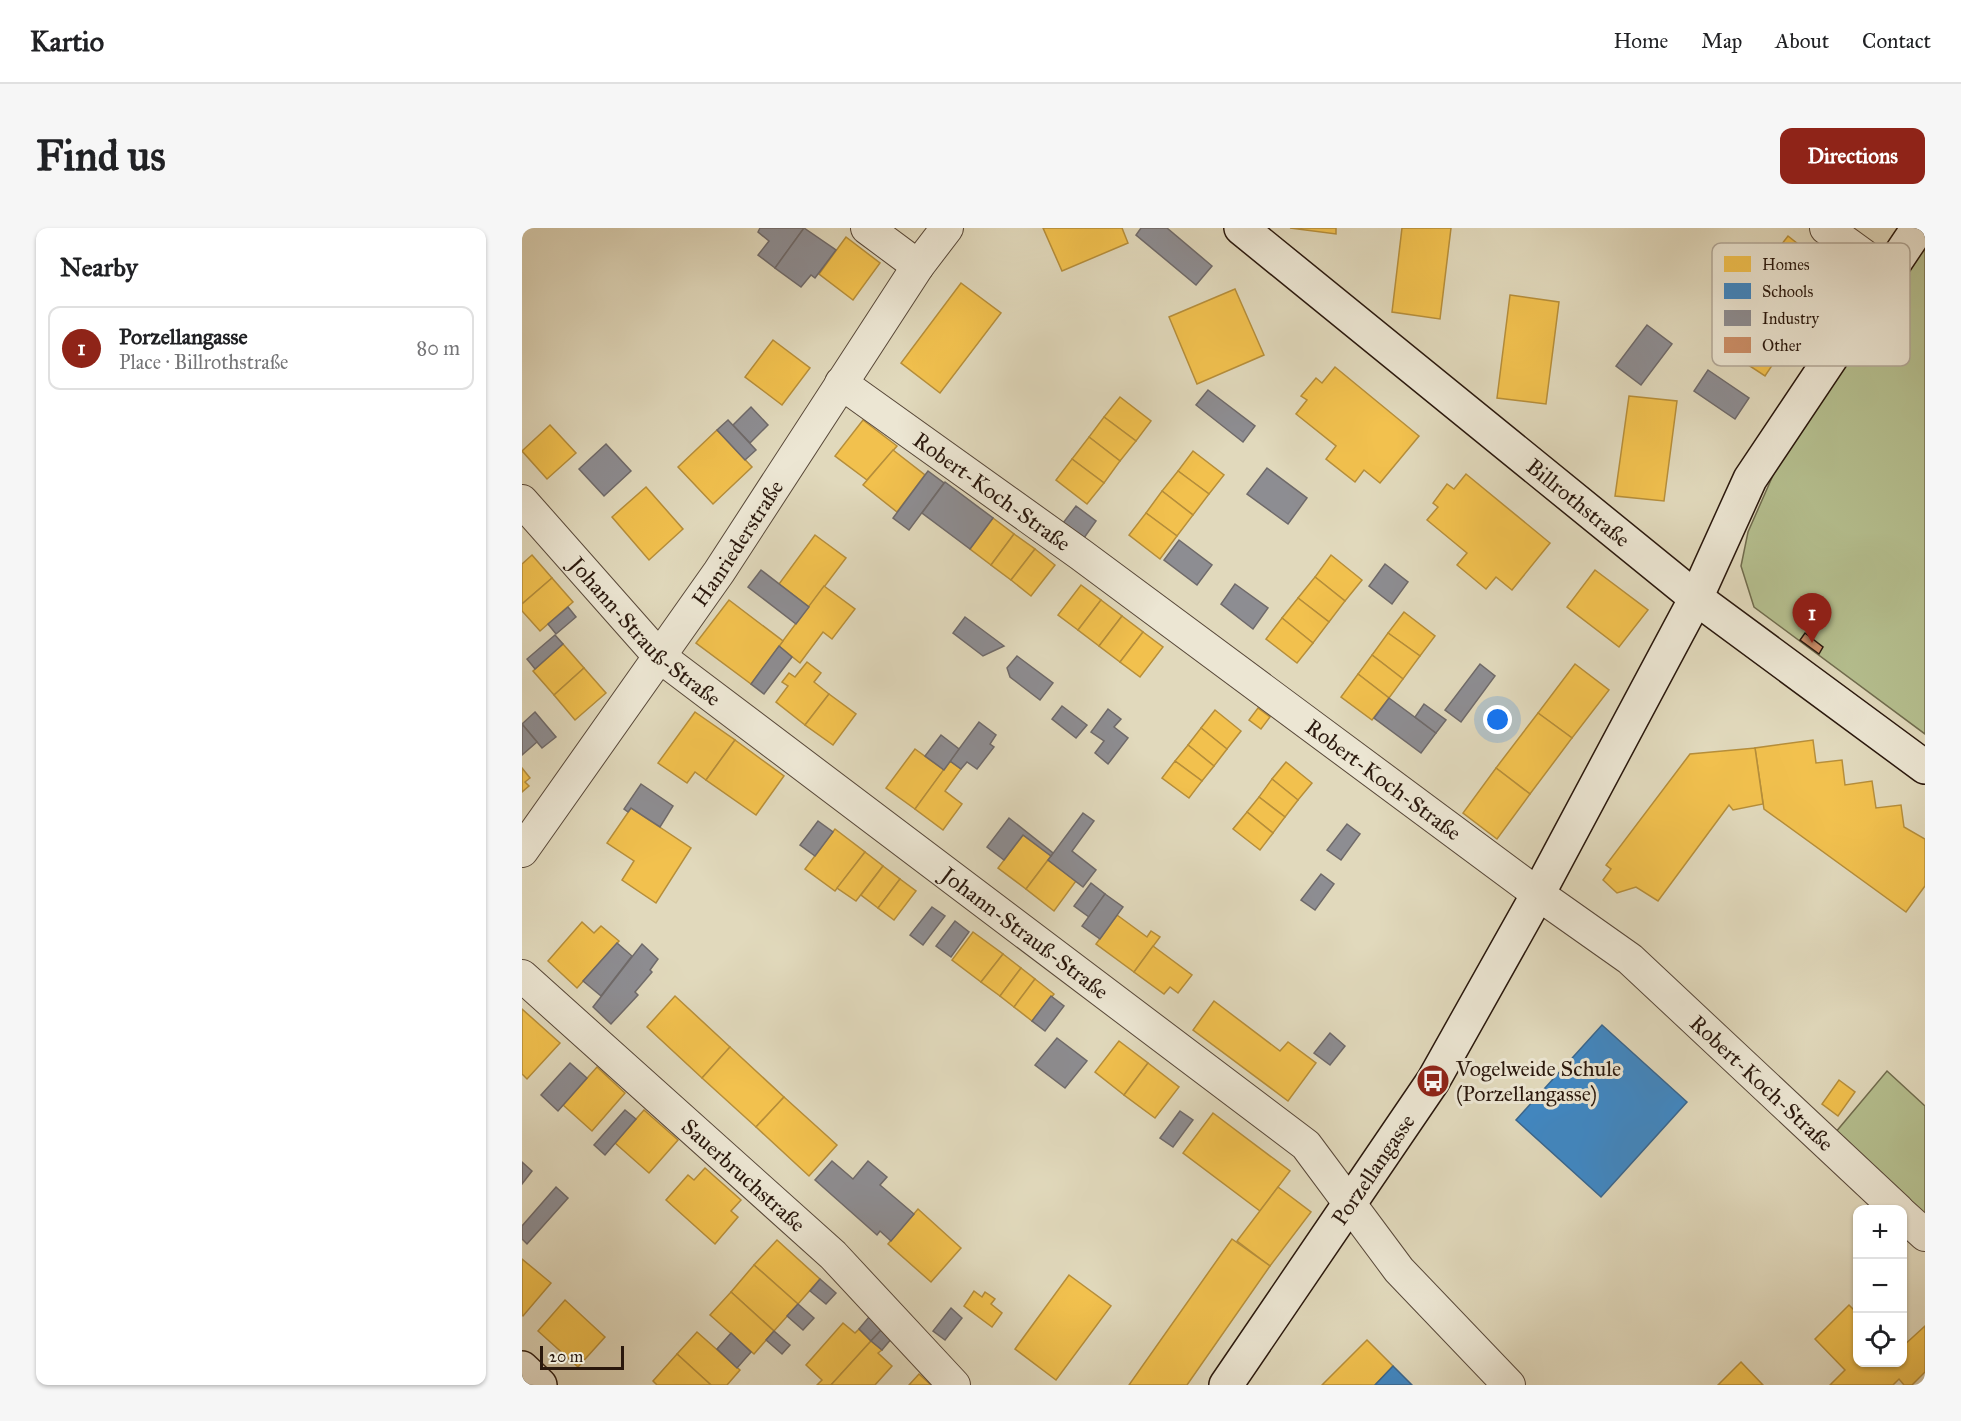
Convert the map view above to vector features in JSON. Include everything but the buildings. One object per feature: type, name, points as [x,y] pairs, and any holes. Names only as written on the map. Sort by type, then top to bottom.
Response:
[{"type":"street","points":[[867,228],[918,266]]},
{"type":"street","name":"Hanriederstraße","points":[[522,851],[719,572],[841,382],[918,266],[947,228]]},
{"type":"street","name":"Billrothstraße","points":[[1241,228],[1696,598],[1925,767]]},
{"type":"street","points":[[1826,228],[1847,243]]},
{"type":"street","name":"Porzellangasse","points":[[1908,243],[1918,228]]},
{"type":"street","name":"Porzellangasse","points":[[1226,1385],[1433,1080],[1538,894],[1696,598],[1750,479],[1826,366]]},
{"type":"street","name":"Robert-Koch-Straße","points":[[841,382],[1254,681],[1538,894],[1630,959],[1894,1205]]},
{"type":"street","name":"Johann-Strauß-Straße","points":[[522,501],[659,656],[1306,1145],[1399,1270],[1509,1385]]},
{"type":"street","name":"Sauerbruchstraße","points":[[522,976],[833,1255],[954,1385]]},
{"type":"street","points":[[1907,1219],[1925,1235]]},
{"type":"street","points":[[522,1368],[540,1385]]},
{"type":"green space","points":[[1923,248],[1925,249],[1925,734],[1754,607],[1741,566],[1748,532],[1774,473],[1845,366],[1910,366],[1910,268]]},
{"type":"green space","points":[[1887,1071],[1925,1106],[1925,1216],[1835,1133]]},
{"type":"place","name":"Porzellangasse","points":[[1812,643]]},
{"type":"place","name":"Vogelweide Schule (Porzellangasse)","points":[[1433,1081]]}]
